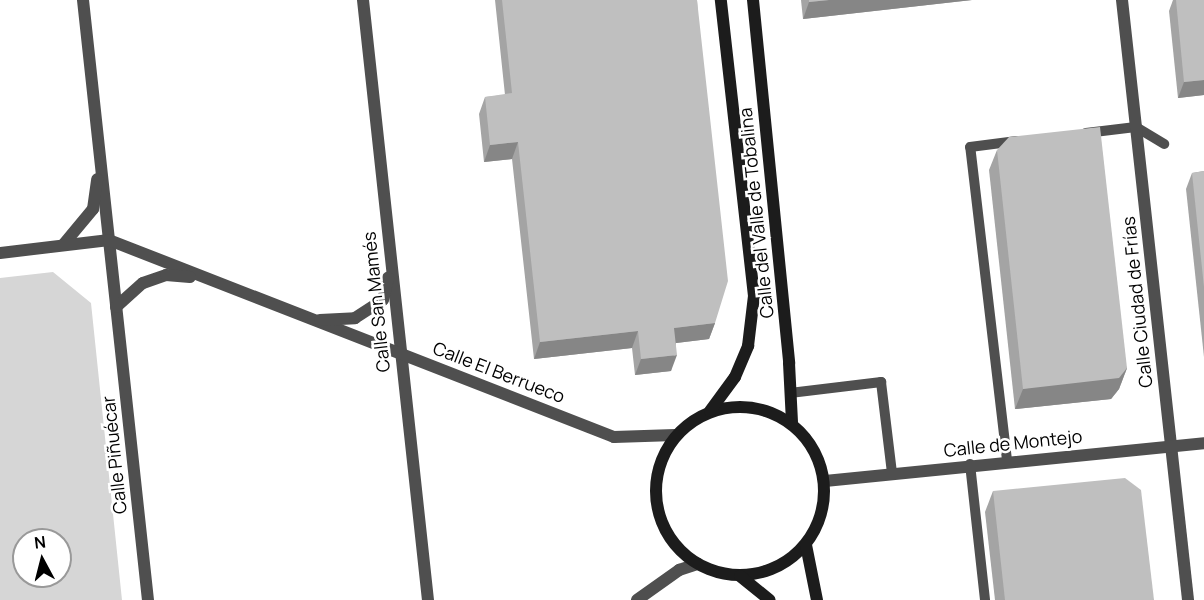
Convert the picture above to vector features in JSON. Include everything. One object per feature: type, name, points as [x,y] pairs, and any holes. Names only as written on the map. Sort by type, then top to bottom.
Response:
[{"type":"main road","name":"Calle del Valle de Tobalina","points":[[710,411],[735,377],[748,346],[754,296],[721,0]]},
{"type":"main road","name":"Calle del Valle de Tobalina","points":[[753,0],[792,422]]},
{"type":"main road","points":[[740,576],[772,570],[806,545],[824,507],[825,481],[806,436],[792,422],[749,406],[710,411],[675,435],[657,471],[656,507],[670,539],[698,564],[740,576],[770,600]]},
{"type":"main road","points":[[806,545],[817,600]]},
{"type":"street","name":"Calle Piñuécar","points":[[83,0],[148,600]]},
{"type":"street","name":"Calle San Mamés","points":[[363,0],[399,352],[428,600]]},
{"type":"street","name":"Calle Ciudad de Frías","points":[[1122,0],[1188,600]]},
{"type":"street","name":"Calle Piñuécar","points":[[63,245],[93,209],[100,163]]},
{"type":"street","name":"Calle El Berrueco","points":[[0,253],[109,240],[614,437],[675,435]]},
{"type":"street","name":"Calle El Berrueco","points":[[314,320],[355,318],[383,300],[391,268]]},
{"type":"street","points":[[116,307],[143,283],[166,275],[204,278]]},
{"type":"street","name":"Calle de Montejo","points":[[825,481],[1007,460],[1204,443]]},
{"type":"street","points":[[638,600],[679,570],[698,564]]},
{"type":"lane","points":[[1076,134],[1136,127],[1164,144]]},
{"type":"lane","points":[[1007,460],[970,147],[1029,140]]},
{"type":"lane","points":[[790,393],[881,382],[892,473]]},
{"type":"lane","points":[[970,464],[985,600]]},
{"type":"shaded area","points":[[53,272],[91,303],[122,600],[0,600],[0,278]]},
{"type":"building","points":[[502,0],[697,0],[728,281],[715,323],[674,328],[677,355],[641,359],[638,331],[540,342],[518,142],[490,145],[485,97],[512,93]]},
{"type":"building","points":[[1176,0],[1204,0],[1204,80],[1184,82]]},
{"type":"building","points":[[1100,127],[1127,368],[1119,378],[1023,389],[997,150],[1009,137]]},
{"type":"building","points":[[1204,171],[1204,287],[1192,173]]},
{"type":"building","points":[[1125,478],[1141,490],[1154,600],[1005,600],[993,491]]}]
